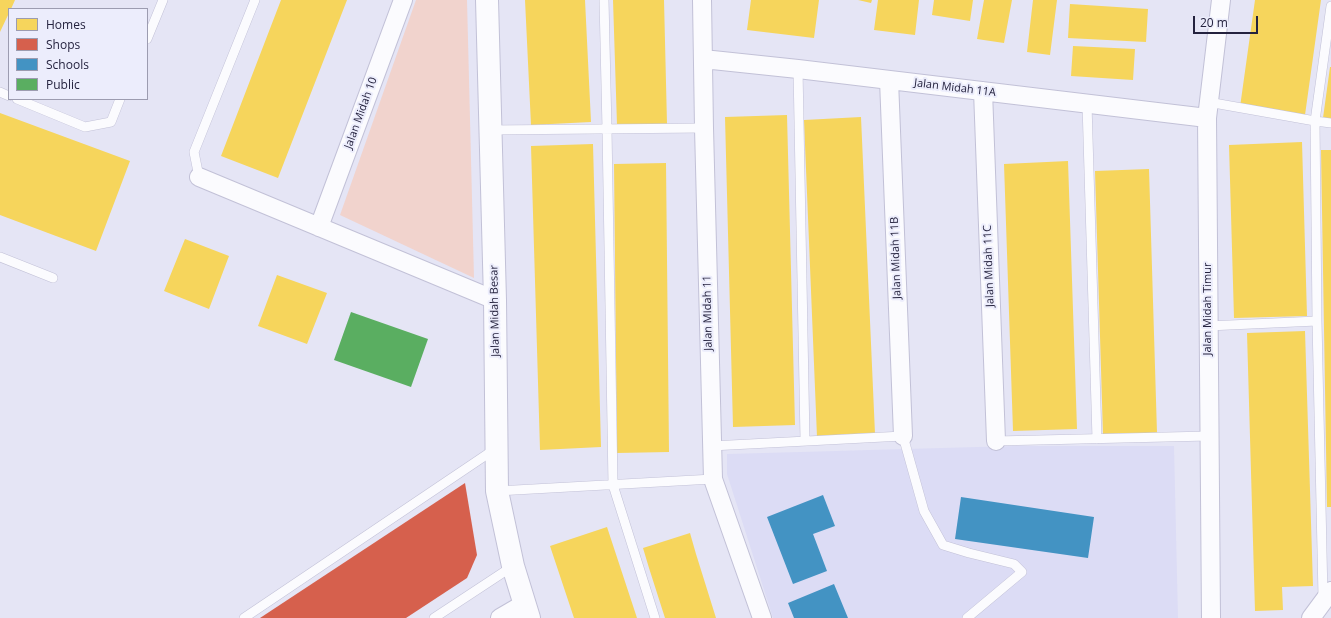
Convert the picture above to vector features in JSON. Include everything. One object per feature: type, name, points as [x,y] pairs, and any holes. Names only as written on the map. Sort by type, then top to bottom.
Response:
[{"type":"street","name":"Jalan Midah 10","points":[[319,227],[403,0]]},
{"type":"street","name":"Jalan Midah Besar","points":[[487,0],[495,300],[497,491],[513,566],[526,611]]},
{"type":"street","name":"Jalan MIdah 11","points":[[702,0],[711,446],[713,480],[762,618]]},
{"type":"street","name":"Jalan Midah Timur","points":[[1211,618],[1208,326],[1208,110],[1221,0]]},
{"type":"street","name":"Jalan Midah 11A","points":[[703,59],[1087,104],[1208,110]]},
{"type":"street","name":"Jalan Midah 11B","points":[[889,80],[903,436]]},
{"type":"street","name":"Jalan Midah 11C","points":[[983,91],[996,441]]},
{"type":"street","points":[[199,177],[495,300]]},
{"type":"street","points":[[1311,618],[1327,596]]},
{"type":"street","points":[[500,618],[526,611]]},
{"type":"lane","points":[[148,37],[164,0]]},
{"type":"lane","points":[[199,177],[194,152],[255,0]]},
{"type":"lane","points":[[604,0],[613,485],[655,618]]},
{"type":"lane","points":[[1327,596],[1317,321],[1315,122],[1331,6]]},
{"type":"lane","points":[[798,69],[805,440]]},
{"type":"lane","points":[[19,100],[86,127],[110,122],[120,100]]},
{"type":"lane","points":[[1087,104],[1097,439]]},
{"type":"lane","points":[[1208,110],[1331,123]]},
{"type":"lane","points":[[490,130],[704,128]]},
{"type":"lane","points":[[0,257],[53,278]]},
{"type":"lane","points":[[1208,326],[1317,321]]},
{"type":"lane","points":[[711,446],[903,436],[924,511],[943,545],[1014,564],[1022,572],[967,618]]},
{"type":"lane","points":[[996,441],[1209,436]]},
{"type":"lane","points":[[244,618],[497,447]]},
{"type":"lane","points":[[497,491],[713,480]]},
{"type":"lane","points":[[434,618],[513,566]]},
{"type":"shaded area","points":[[416,0],[467,0],[474,278],[340,215]]},
{"type":"shaded area","points":[[1014,446],[1174,446],[1178,618],[773,618],[727,474],[727,454]]},
{"type":"building: Homes","points":[[0,0],[15,0],[11,8],[8,8],[8,15],[0,32]]},
{"type":"building: Homes","points":[[281,0],[347,0],[278,178],[221,156]]},
{"type":"building: Homes","points":[[525,0],[585,0],[591,122],[531,125]]},
{"type":"building: Homes","points":[[613,0],[664,0],[667,124],[617,125]]},
{"type":"building: Homes","points":[[751,0],[819,0],[814,38],[747,30]]},
{"type":"building: Homes","points":[[858,0],[872,0],[871,3]]},
{"type":"building: Homes","points":[[878,0],[919,0],[915,35],[874,30]]},
{"type":"building: Homes","points":[[934,0],[973,0],[970,21],[932,15]]},
{"type":"building: Homes","points":[[984,0],[1012,0],[1004,43],[977,39]]},
{"type":"building: Homes","points":[[1033,0],[1057,0],[1050,55],[1027,52]]},
{"type":"building: Homes","points":[[1255,0],[1321,0],[1305,115],[1240,107]]},
{"type":"building: Homes","points":[[1070,4],[1148,9],[1146,42],[1068,38]]},
{"type":"building: Homes","points":[[1073,46],[1135,49],[1133,80],[1071,76]]},
{"type":"building: Homes","points":[[1331,67],[1331,119],[1323,118]]},
{"type":"building: Homes","points":[[0,113],[130,161],[96,251],[0,215]]},
{"type":"building: Homes","points":[[787,115],[795,425],[733,427],[725,117]]},
{"type":"building: Homes","points":[[861,117],[875,434],[817,437],[804,120]]},
{"type":"building: Homes","points":[[1302,142],[1307,316],[1234,318],[1229,145]]},
{"type":"building: Homes","points":[[593,144],[601,447],[540,450],[531,146]]},
{"type":"building: Homes","points":[[1321,150],[1331,150],[1331,507],[1327,507]]},
{"type":"building: Homes","points":[[1068,161],[1077,429],[1013,431],[1004,164]]},
{"type":"building: Homes","points":[[666,163],[669,452],[617,453],[614,164]]},
{"type":"building: Homes","points":[[1149,169],[1157,433],[1103,435],[1095,171]]},
{"type":"building: Homes","points":[[185,239],[229,256],[209,309],[164,291]]},
{"type":"building: Homes","points":[[277,275],[327,293],[307,344],[258,326]]},
{"type":"building: Homes","points":[[1305,331],[1313,586],[1282,587],[1283,610],[1255,611],[1247,333]]},
{"type":"building: Homes","points":[[607,527],[637,618],[574,618],[550,546]]},
{"type":"building: Homes","points":[[690,533],[716,618],[665,618],[649,568],[643,548]]},
{"type":"building: Shops","points":[[465,483],[477,555],[467,578],[406,618],[260,618]]},
{"type":"building: Schools","points":[[823,495],[835,526],[813,534],[827,571],[793,584],[767,517]]},
{"type":"building: Schools","points":[[961,497],[1094,517],[1088,558],[955,539]]},
{"type":"building: Schools","points":[[834,584],[848,618],[794,618],[788,603]]},
{"type":"building: Public","points":[[351,312],[428,339],[411,387],[334,360]]}]
